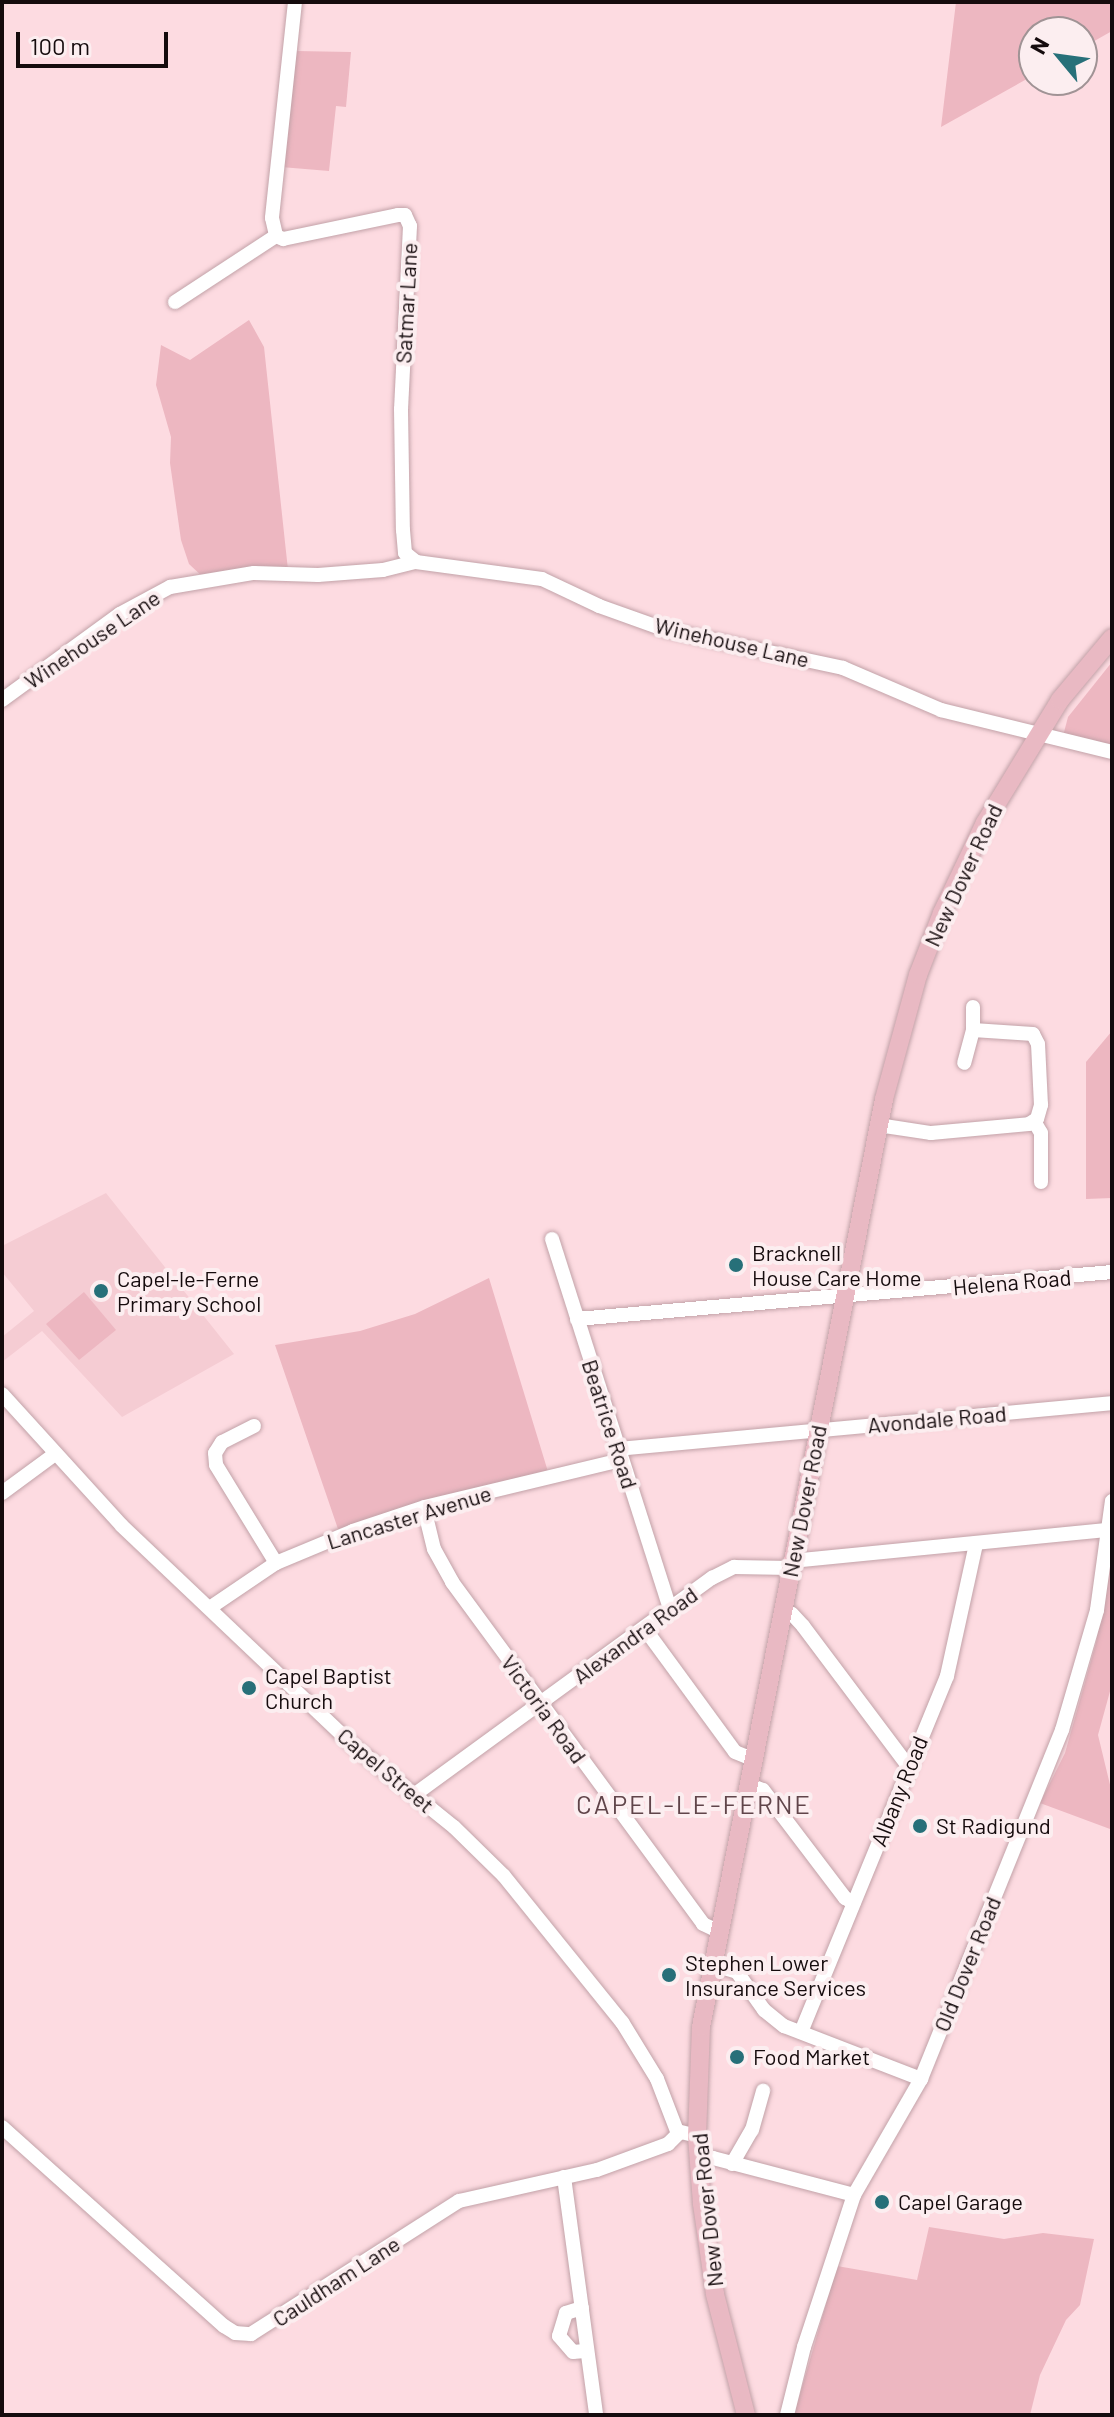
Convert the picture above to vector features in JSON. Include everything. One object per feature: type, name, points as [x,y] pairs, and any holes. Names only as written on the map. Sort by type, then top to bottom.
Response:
[{"type":"main road","name":"New Dover Road","points":[[746,2415],[709,2264],[697,2159],[688,2134],[711,1964],[878,1125],[901,1030],[942,913],[990,813],[1060,700],[1112,638]]},
{"type":"street","points":[[175,302],[276,236],[272,218],[295,2]]},
{"type":"street","name":"Satmar Lane","points":[[276,236],[283,239],[398,215],[405,215],[410,226],[401,409],[403,530],[405,553],[416,562]]},
{"type":"street","name":"Winehouse Lane","points":[[2,700],[120,614],[170,587],[254,573],[318,575],[383,570],[416,562],[542,579],[599,606],[666,630],[843,668],[941,710],[1112,752]]},
{"type":"street","points":[[964,1063],[973,1030],[973,1007]]},
{"type":"street","points":[[973,1030],[1025,1031],[1035,1036],[1041,1105],[1034,1121]]},
{"type":"street","points":[[878,1125],[931,1133],[1034,1121]]},
{"type":"street","points":[[1034,1121],[1041,1133],[1041,1182]]},
{"type":"street","name":"Beatrice Road","points":[[552,1239],[670,1609]]},
{"type":"street","name":"Helena Road","points":[[577,1319],[1112,1272]]},
{"type":"street","name":"Capel Street","points":[[2,1394],[122,1526],[211,1607],[356,1748],[454,1827],[504,1876],[608,2003],[688,2134]]},
{"type":"street","name":"Avondale Road","points":[[620,1454],[818,1430],[1112,1403]]},
{"type":"street","points":[[254,1426],[222,1442],[215,1453],[216,1465],[276,1563]]},
{"type":"street","points":[[2,1493],[55,1454]]},
{"type":"street","name":"Lancaster Avenue","points":[[211,1607],[276,1563],[353,1531],[424,1508],[620,1454]]},
{"type":"street","name":"Old Dover Road","points":[[787,2415],[804,2347],[854,2195],[921,2079],[1062,1730],[1097,1610],[1112,1501]]},
{"type":"street","name":"Victoria Road","points":[[424,1508],[430,1537],[441,1564],[705,1927],[718,1931]]},
{"type":"street","name":"Alexandra Road","points":[[414,1795],[729,1568],[1109,1530]]},
{"type":"street","name":"Albany Road","points":[[801,2032],[952,1660],[976,1544]]},
{"type":"street","points":[[782,1611],[792,1614],[803,1626],[909,1767]]},
{"type":"street","points":[[645,1629],[735,1752],[752,1759]]},
{"type":"street","points":[[747,1784],[763,1790],[845,1898],[854,1903]]},
{"type":"street","points":[[711,1964],[737,1972],[768,2014],[801,2032],[921,2079]]},
{"type":"street","points":[[732,2164],[752,2130],[763,2091]]},
{"type":"street","name":"Cauldham Lane","points":[[2,2127],[224,2326],[235,2333],[251,2334],[459,2201],[589,2173],[688,2134]]},
{"type":"street","points":[[697,2159],[732,2164],[854,2195]]},
{"type":"street","points":[[564,2177],[596,2415]]},
{"type":"street","points":[[582,2308],[566,2313],[559,2327],[559,2336],[573,2352],[585,2351]]},
{"type":"shaded area","points":[[956,2],[1112,2],[1112,31],[1098,39],[1098,16],[1018,16],[1018,84],[941,127]]},
{"type":"shaded area","points":[[296,51],[351,52],[346,107],[336,106],[329,171],[281,167]]},
{"type":"shaded area","points":[[249,320],[264,347],[288,570],[264,566],[204,578],[189,564],[181,540],[170,463],[171,437],[156,385],[161,345],[190,360]]},
{"type":"shaded area","points":[[1112,662],[1112,748],[1063,736],[1068,717]]},
{"type":"shaded area","points":[[1112,1031],[1112,1198],[1086,1199],[1086,1062]]},
{"type":"shaded area","name":"Capel-le-Ferne Primary School","points":[[106,1193],[234,1354],[122,1417],[42,1331],[2,1362],[2,1337],[34,1311],[2,1272],[2,1246]]},
{"type":"shaded area","points":[[489,1278],[549,1475],[338,1529],[275,1345],[360,1331],[415,1314]]},
{"type":"shaded area","points":[[84,1292],[116,1330],[79,1360],[46,1324]]},
{"type":"shaded area","points":[[1112,1547],[1112,1684],[1098,1735],[1112,1793],[1110,1829],[1040,1803],[1065,1753],[1096,1643]]},
{"type":"shaded area","points":[[929,2227],[1004,2239],[1043,2233],[1094,2239],[1080,2305],[1066,2320],[1040,2375],[1030,2415],[794,2415],[837,2266],[917,2280]]},
{"type":"place","name":"Bracknell House Care Home","points":[[736,1265]]},
{"type":"place","name":"Capel-le-Ferne Primary School","points":[[101,1291]]},
{"type":"place","name":"Capel Baptist Church","points":[[249,1688]]},
{"type":"place","name":"St Radigund","points":[[920,1826]]},
{"type":"place","name":"Stephen Lower Insurance Services","points":[[669,1975]]},
{"type":"place","name":"Food Market","points":[[737,2057]]},
{"type":"place","name":"Capel Garage","points":[[882,2202]]},
{"type":"district","name":"CAPEL-LE-FERNE","points":[[694,1804]]}]
